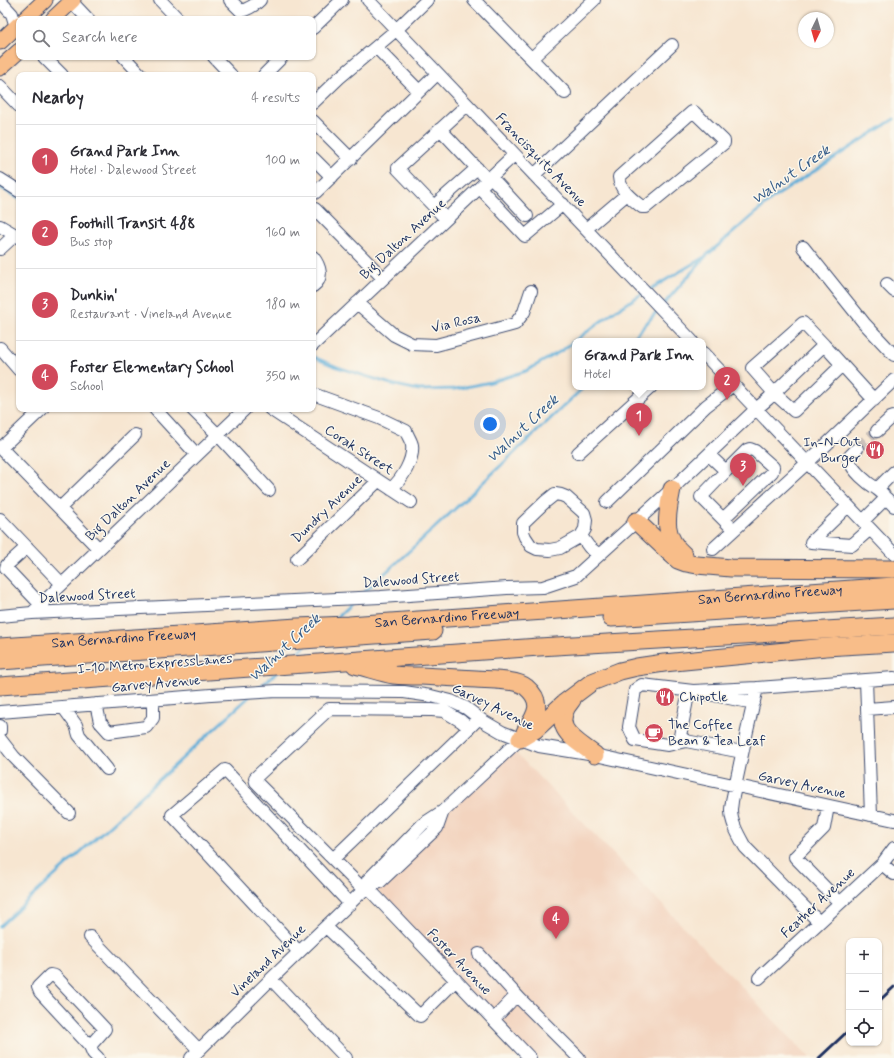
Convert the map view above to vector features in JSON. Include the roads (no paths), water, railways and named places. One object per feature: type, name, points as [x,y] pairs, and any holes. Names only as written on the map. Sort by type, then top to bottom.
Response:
[{"type":"highway","points":[[672,489],[667,518],[668,530],[679,551],[697,565]]},
{"type":"highway","points":[[636,521],[678,560],[686,563],[731,568],[888,568]]},
{"type":"highway","name":"San Bernardino Freeway","points":[[0,647],[297,627],[349,625],[894,586]]},
{"type":"highway","name":"I-10 Metro ExpressLanes","points":[[0,661],[480,627],[894,600]]},
{"type":"highway","points":[[0,686],[260,662],[306,664],[344,662],[405,656],[570,645],[894,626]]},
{"type":"highway","points":[[520,739],[535,730],[564,703],[592,682],[637,667],[826,647],[894,643]]},
{"type":"highway","name":"I-10 Metro ExpressLanes","points":[[0,675],[260,662],[319,653],[380,648],[405,656]]},
{"type":"highway","points":[[344,662],[393,675],[493,680],[512,682],[525,686],[536,699],[537,712],[520,739]]},
{"type":"highway","points":[[579,692],[568,704],[563,719],[564,728],[571,737],[595,755]]},
{"type":"main road","points":[[29,16],[44,0]]},
{"type":"main road","points":[[56,16],[72,1]]},
{"type":"main road","points":[[1,38],[16,28]]},
{"type":"main road","points":[[0,68],[16,53]]},
{"type":"street","points":[[160,0],[175,16]]},
{"type":"street","points":[[230,0],[241,11],[248,9],[260,0]]},
{"type":"street","points":[[316,25],[342,0]]},
{"type":"street","name":"Francisquito Avenue","points":[[368,0],[689,338]]},
{"type":"street","points":[[316,101],[339,78],[396,30],[427,0]]},
{"type":"street","points":[[474,0],[565,93]]},
{"type":"street","points":[[532,58],[594,0]]},
{"type":"street","points":[[0,1],[16,20]]},
{"type":"street","points":[[72,1],[85,16]]},
{"type":"street","points":[[534,175],[672,45]]},
{"type":"street","points":[[376,47],[419,91]]},
{"type":"street","points":[[47,60],[59,72]]},
{"type":"street","points":[[127,60],[138,72]]},
{"type":"street","points":[[217,60],[228,72]]},
{"type":"street","points":[[267,72],[279,60]]},
{"type":"street","points":[[316,191],[438,74]]},
{"type":"street","points":[[0,86],[16,103]]},
{"type":"street","points":[[446,219],[398,168],[467,105]]},
{"type":"street","points":[[692,112],[694,112],[724,141],[722,146],[646,207],[642,207],[626,195],[619,177],[692,112]]},
{"type":"street","points":[[316,124],[351,159]]},
{"type":"street","points":[[440,129],[477,168],[486,182],[491,201],[526,236],[532,221],[562,204]]},
{"type":"street","name":"Big Dalton Avenue","points":[[316,342],[514,155]]},
{"type":"street","points":[[316,161],[332,177]]},
{"type":"street","points":[[434,206],[477,168]]},
{"type":"street","points":[[0,178],[16,189]]},
{"type":"street","points":[[486,182],[504,190],[532,221]]},
{"type":"street","points":[[491,201],[504,190]]},
{"type":"street","points":[[586,229],[626,195]]},
{"type":"street","points":[[316,210],[383,278]]},
{"type":"street","points":[[0,226],[16,235]]},
{"type":"street","points":[[0,249],[16,237]]},
{"type":"street","points":[[803,247],[864,322],[894,355]]},
{"type":"street","points":[[316,261],[319,265],[320,276],[316,284]]},
{"type":"street","name":"Via Rosa","points":[[357,303],[394,335],[412,344],[436,344],[514,324],[524,312],[531,291]]},
{"type":"street","points":[[842,365],[794,411],[774,393],[752,368],[804,323],[874,400]]},
{"type":"street","name":"Dalewood Street","points":[[0,616],[32,613],[381,597],[507,588],[543,587],[576,576],[709,455],[824,345]]},
{"type":"street","points":[[0,348],[16,367]]},
{"type":"street","points":[[706,356],[894,553]]},
{"type":"street","points":[[713,549],[807,463],[894,380]]},
{"type":"street","points":[[607,502],[706,406],[733,385]]},
{"type":"street","points":[[578,453],[648,390]]},
{"type":"street","points":[[316,395],[379,418],[406,431],[412,445],[411,460],[397,483],[391,489]]},
{"type":"street","points":[[39,412],[0,447],[99,549]]},
{"type":"street","points":[[158,412],[197,455]]},
{"type":"street","points":[[195,412],[269,490]]},
{"type":"street","name":"Big Dalton Avenue","points":[[32,613],[241,412]]},
{"type":"street","name":"Corak Street","points":[[274,412],[411,502]]},
{"type":"street","points":[[877,431],[894,417]]},
{"type":"street","points":[[60,508],[135,435]]},
{"type":"street","points":[[723,519],[772,472],[773,467],[755,451],[750,449],[747,450],[702,497],[723,519],[734,530]]},
{"type":"street","points":[[848,506],[811,542],[852,545],[866,525],[890,502],[878,489],[870,485],[851,466],[849,460],[850,456],[857,449]]},
{"type":"street","points":[[709,455],[726,471]]},
{"type":"street","points":[[878,489],[894,472]]},
{"type":"street","name":"Dundry Avenue","points":[[298,560],[378,481]]},
{"type":"street","points":[[555,494],[561,495],[566,497],[584,513],[586,520],[585,529],[580,536],[560,548],[550,550],[537,549],[531,546],[524,537],[522,532],[523,523],[555,494]]},
{"type":"street","points":[[0,519],[62,584]]},
{"type":"street","points":[[580,536],[599,556]]},
{"type":"street","points":[[26,546],[7,565],[6,568],[41,605]]},
{"type":"street","points":[[693,691],[894,678]]},
{"type":"street","points":[[866,680],[871,815]]},
{"type":"street","points":[[742,752],[686,741],[668,745],[635,740],[629,727],[635,690],[642,685],[693,691],[754,703]]},
{"type":"street","points":[[757,688],[735,786],[731,810],[732,819],[745,847],[819,922]]},
{"type":"street","name":"Garvey Avenue","points":[[0,712],[277,691],[404,692],[451,701],[466,708],[502,732],[539,746],[595,755],[894,820]]},
{"type":"street","points":[[686,741],[680,736],[688,700],[693,691]]},
{"type":"street","points":[[96,704],[100,722],[109,732],[146,727],[153,718],[153,700]]},
{"type":"street","points":[[62,707],[76,725],[79,735],[107,769]]},
{"type":"street","points":[[866,709],[894,707]]},
{"type":"street","name":"Foster Avenue","points":[[469,728],[461,721],[444,711],[329,709],[255,778],[256,782],[333,858],[366,888],[530,1058]]},
{"type":"street","points":[[333,858],[479,718]]},
{"type":"street","points":[[0,726],[0,731]]},
{"type":"street","points":[[0,739],[14,757],[69,813]]},
{"type":"street","name":"Vineland Avenue","points":[[195,1054],[366,888],[368,880],[423,824],[443,811],[520,739]]},
{"type":"street","points":[[299,952],[172,816],[225,770],[350,904]]},
{"type":"street","points":[[828,806],[824,828],[795,857],[840,903]]},
{"type":"street","name":"Feather Avenue","points":[[759,978],[882,864],[894,848]]},
{"type":"street","points":[[882,864],[894,874]]},
{"type":"street","points":[[326,927],[420,1016],[456,980]]},
{"type":"street","points":[[90,937],[195,1054]]},
{"type":"street","points":[[480,954],[573,1056]]},
{"type":"street","points":[[90,1046],[105,1029],[55,976],[50,975],[38,987],[40,992],[90,1046],[98,1058]]},
{"type":"street","points":[[271,979],[346,1058]]},
{"type":"street","points":[[494,1020],[512,1000],[520,999]]},
{"type":"waterway","name":"Walnut Creek","points":[[663,305],[706,256],[773,198],[894,119]]},
{"type":"waterway","name":"Walnut Creek","points":[[0,187],[16,197]]},
{"type":"waterway","name":"Walnut Creek","points":[[649,290],[706,256]]},
{"type":"waterway","name":"Walnut Creek","points":[[579,338],[619,308],[642,294]]},
{"type":"waterway","name":"Walnut Creek","points":[[634,338],[659,309]]},
{"type":"waterway","name":"Walnut Creek","points":[[316,358],[337,367],[391,384],[419,390],[455,389],[491,382],[526,371],[561,351],[572,343]]},
{"type":"waterway","name":"Walnut Creek","points":[[361,595],[581,390]]},
{"type":"waterway","name":"Walnut Creek","points":[[335,619],[353,602]]},
{"type":"waterway","name":"Walnut Creek","points":[[292,658],[304,647]]},
{"type":"waterway","name":"Walnut Creek","points":[[259,688],[276,673]]},
{"type":"waterway","name":"Walnut Creek","points":[[0,926],[249,697]]},
{"type":"tunnel","points":[[857,449],[877,431]]},
{"type":"railway","points":[[882,998],[894,987]]},
{"type":"railway","points":[[819,1058],[846,1033]]},
{"type":"place","name":"Foothill Transit 488","points":[[727,400]]},
{"type":"place","name":"Grand Park Inn","points":[[639,436]]},
{"type":"place","name":"In-N-Out Burger","points":[[875,450]]},
{"type":"place","name":"Dunkin'","points":[[743,486]]},
{"type":"place","name":"Chipotle","points":[[665,697]]},
{"type":"place","name":"The Coffee Bean & Tea Leaf","points":[[654,733]]},
{"type":"place","name":"Foster Elementary School","points":[[556,939]]}]
